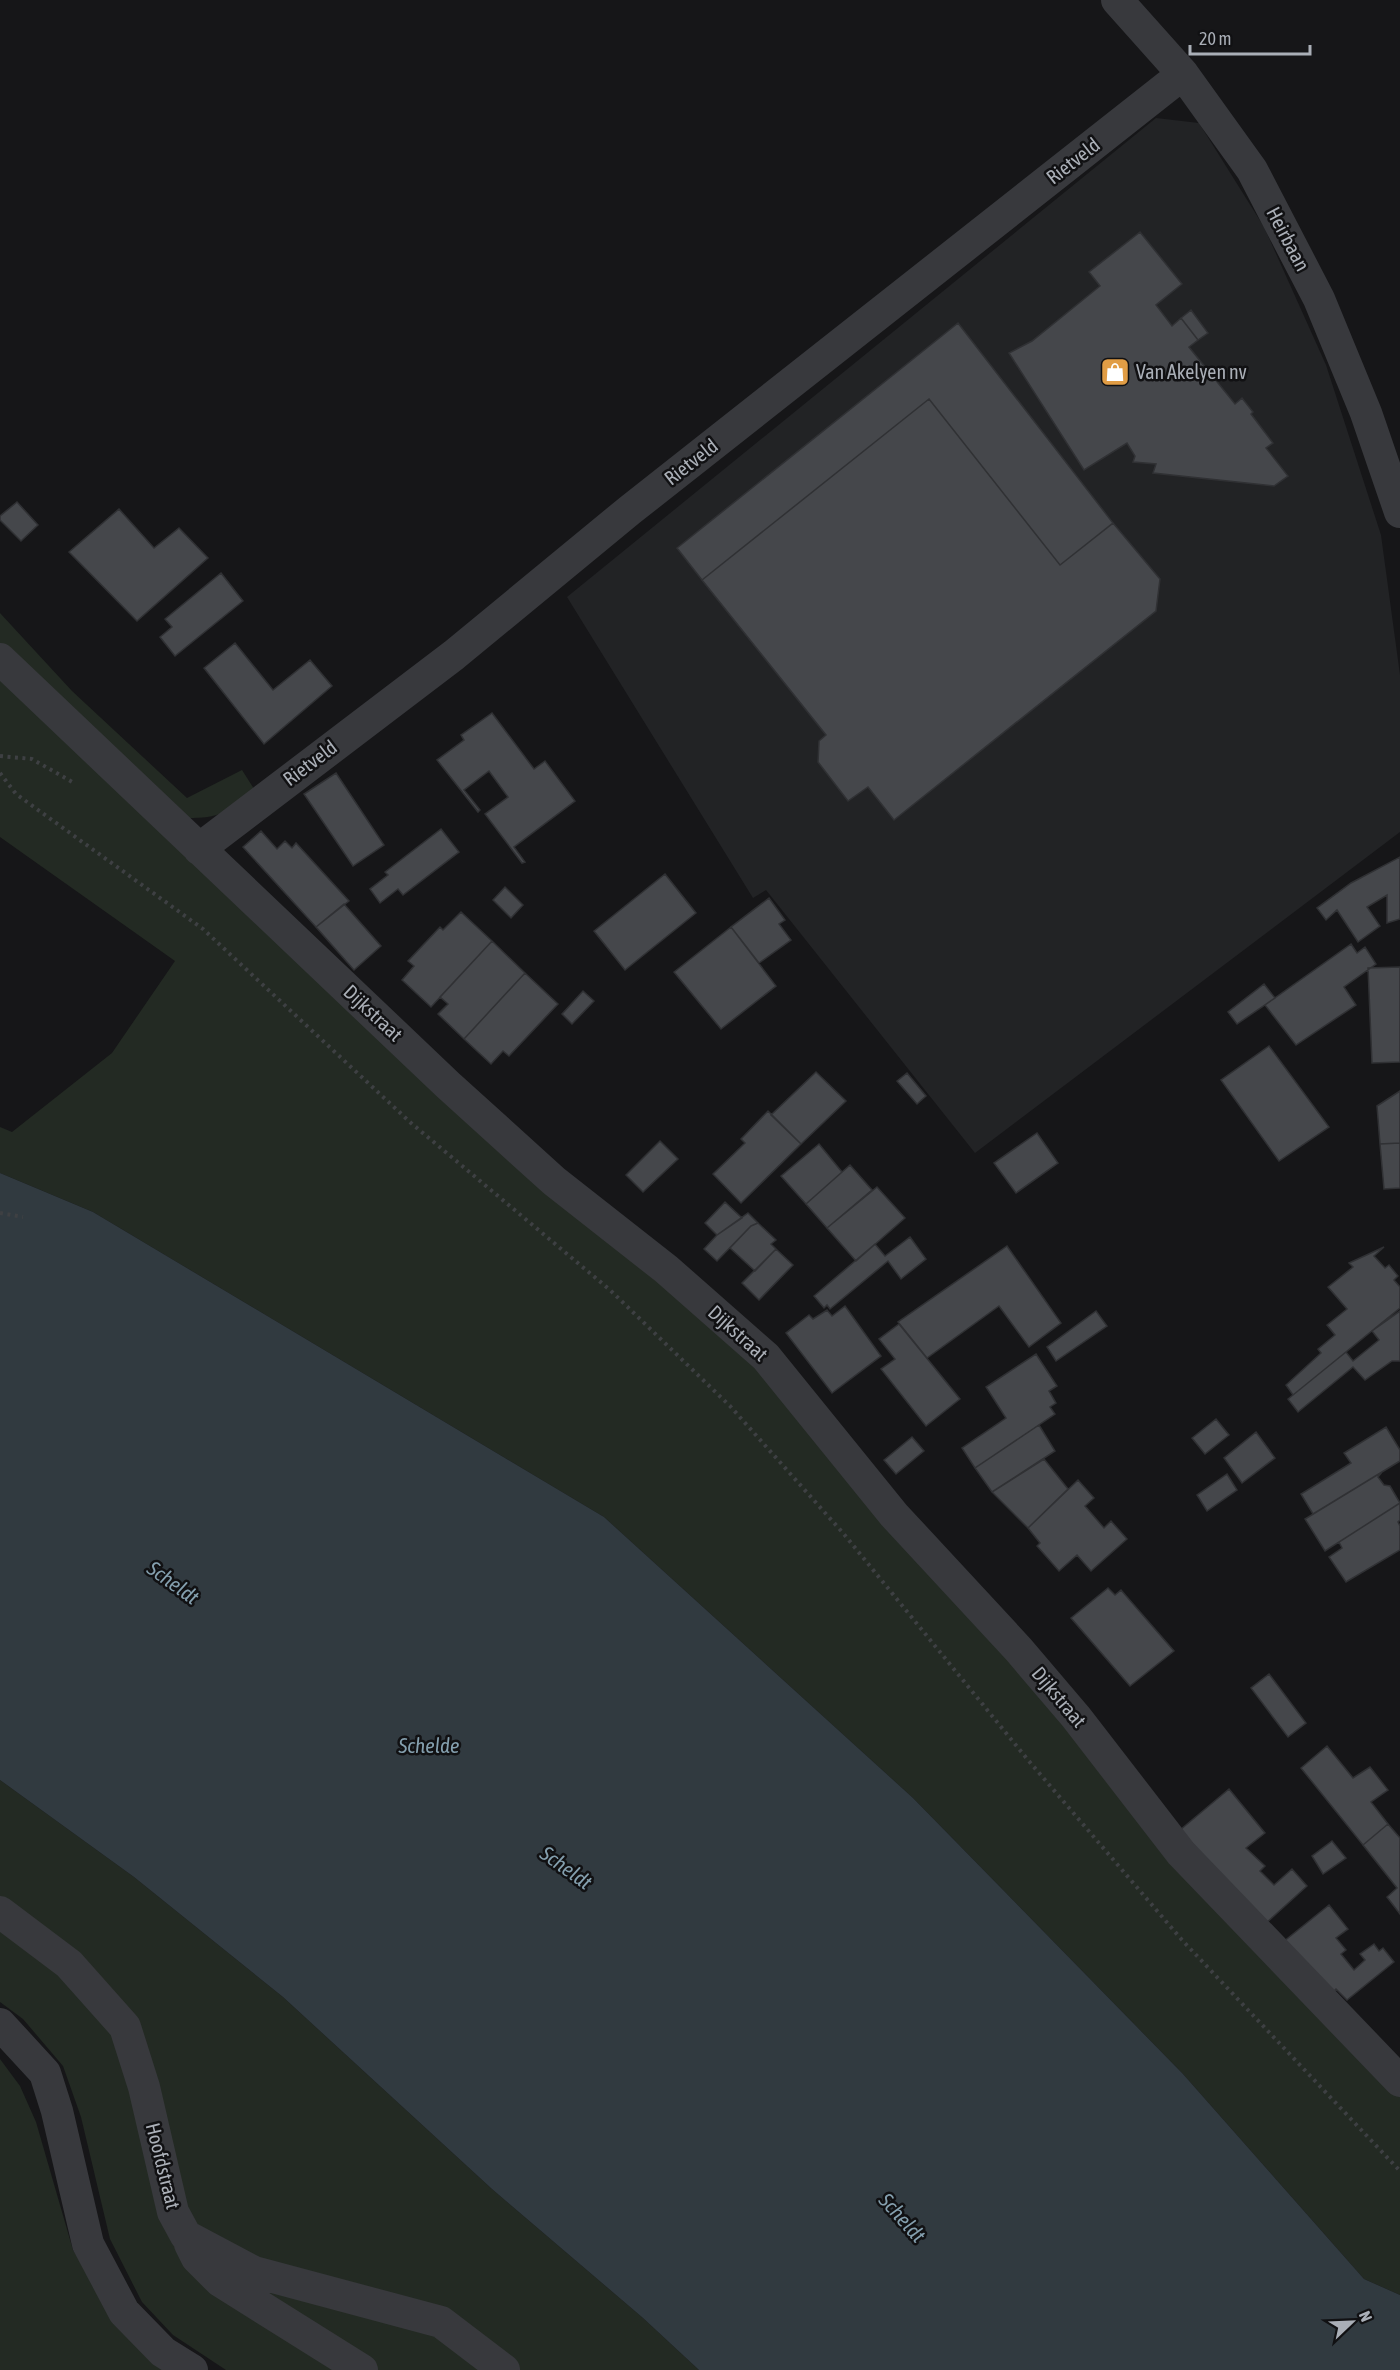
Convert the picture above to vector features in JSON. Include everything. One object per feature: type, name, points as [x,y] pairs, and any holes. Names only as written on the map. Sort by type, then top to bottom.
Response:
[{"type":"street","name":"Heirbaan","points":[[1117,0],[1183,74],[1252,170],[1319,299],[1366,413],[1400,512]]},
{"type":"street","name":"Rietveld","points":[[199,849],[454,655],[630,510],[1183,74]]},
{"type":"street","name":"Dijkstraat","points":[[0,660],[554,1181],[666,1269],[766,1357],[894,1515],[1019,1650],[1076,1717],[1181,1853],[1400,2081]]},
{"type":"street","name":"Hoofdstraat","points":[[0,1912],[69,1964],[125,2027],[144,2087],[173,2212],[186,2236],[254,2272],[441,2322],[504,2370]]},
{"type":"street","points":[[0,2024],[45,2073],[57,2111],[88,2244],[124,2312],[163,2352],[192,2370]]},
{"type":"street","points":[[186,2236],[197,2258],[220,2281],[362,2370]]},
{"type":"path","points":[[0,773],[16,794],[203,929],[411,1123],[610,1290],[730,1406],[843,1533],[1028,1760],[1182,1940],[1400,2171]]},
{"type":"path","points":[[0,1212],[23,1217]]},
{"type":"shaded area","points":[[1156,118],[1199,123],[1264,227],[1326,365],[1381,535],[1400,675],[1400,832],[975,1153],[766,890],[753,898],[567,597]]},
{"type":"shaded area","points":[[0,613],[72,691],[187,798],[242,770],[256,792],[220,814],[179,818],[706,1312],[1400,2092],[1400,2295],[1364,2279],[1183,2074],[913,1798],[604,1517],[93,1212],[0,1173],[0,1127],[12,1132],[112,1053],[175,961],[0,837]]},
{"type":"shaded area","points":[[0,1780],[134,1877],[283,1997],[492,2189],[643,2318],[699,2370],[226,2370],[173,2335],[142,2302],[110,2239],[81,2117],[63,2066],[23,2019],[0,2002]]},
{"type":"shaded area","points":[[0,2059],[20,2086],[36,2122],[73,2250],[116,2316],[176,2370],[0,2370]]},
{"type":"water","name":"Schelde","points":[[0,1173],[93,1212],[604,1517],[913,1798],[1183,2074],[1364,2279],[1400,2295],[1400,2370],[699,2370],[643,2318],[492,2189],[283,1997],[134,1877],[0,1780]]},
{"type":"building","name":"Van Akelyen nv","points":[[1140,232],[1182,284],[1156,305],[1172,326],[1181,318],[1198,340],[1189,347],[1235,404],[1242,398],[1253,412],[1251,414],[1273,443],[1266,448],[1288,476],[1274,486],[1153,473],[1156,464],[1133,462],[1135,456],[1127,443],[1084,470],[1009,353],[1032,341],[1100,286],[1089,272]]},
{"type":"building","points":[[1191,310],[1208,333],[1198,340],[1181,318]]},
{"type":"building","points":[[958,323],[1113,523],[1060,565],[929,399],[702,580],[677,548]]},
{"type":"building","points":[[929,399],[1060,565],[1113,523],[1160,579],[1156,611],[894,820],[868,787],[848,801],[818,762],[819,741],[826,735],[702,580]]},
{"type":"building","points":[[17,502],[38,525],[21,541],[0,520],[0,516]]},
{"type":"building","points":[[119,509],[154,548],[179,528],[208,558],[137,621],[69,552]]},
{"type":"building","points":[[221,573],[243,601],[175,656],[160,637],[172,627],[165,619]]},
{"type":"building","points":[[235,643],[273,690],[310,660],[332,686],[264,744],[204,668]]},
{"type":"building","points":[[492,713],[534,769],[545,761],[575,801],[514,847],[525,862],[522,863],[485,814],[508,797],[489,771],[464,790],[480,810],[478,812],[437,760],[464,740],[461,735]]},
{"type":"building","points":[[336,773],[384,845],[353,866],[304,794]]},
{"type":"building","points":[[441,829],[459,852],[403,895],[398,889],[380,903],[370,889],[388,875],[385,872]]},
{"type":"building","points":[[261,831],[277,849],[285,841],[292,848],[296,843],[349,901],[316,927],[243,847]]},
{"type":"building","points":[[1400,857],[1400,919],[1387,923],[1387,895],[1367,907],[1380,926],[1358,942],[1337,910],[1326,920],[1317,908],[1351,883]]},
{"type":"building","points":[[665,874],[696,913],[625,970],[594,931]]},
{"type":"building","points":[[505,887],[523,905],[511,918],[493,900]]},
{"type":"building","points":[[769,898],[785,920],[779,924],[791,940],[759,963],[731,927]]},
{"type":"building","points":[[344,904],[381,946],[354,970],[316,927]]},
{"type":"building","points":[[461,912],[492,941],[431,1007],[402,980],[414,966],[408,961],[440,927],[443,930]]},
{"type":"building","points":[[731,927],[776,986],[721,1029],[674,972]]},
{"type":"building","points":[[492,941],[525,973],[464,1039],[438,1014],[448,1004],[440,997]]},
{"type":"building","points":[[1351,944],[1357,953],[1365,947],[1376,964],[1344,987],[1356,1005],[1296,1045],[1265,1005]]},
{"type":"building","points":[[1400,967],[1400,1062],[1372,1063],[1368,968]]},
{"type":"building","points":[[525,973],[558,1004],[509,1056],[503,1051],[491,1064],[464,1039]]},
{"type":"building","points":[[1264,984],[1275,998],[1237,1024],[1228,1012]]},
{"type":"building","points":[[583,991],[594,1001],[572,1024],[562,1014]]},
{"type":"building","points":[[1269,1046],[1329,1127],[1279,1161],[1221,1080]]},
{"type":"building","points":[[816,1072],[846,1101],[801,1144],[771,1115]]},
{"type":"building","points":[[907,1073],[926,1096],[917,1104],[897,1081]]},
{"type":"building","points":[[1400,1091],[1400,1143],[1380,1144],[1377,1106]]},
{"type":"building","points":[[768,1111],[801,1144],[741,1203],[713,1174],[745,1143],[741,1139]]},
{"type":"building","points":[[1037,1133],[1058,1163],[1016,1193],[994,1163]]},
{"type":"building","points":[[660,1141],[678,1159],[643,1192],[626,1175]]},
{"type":"building","points":[[1400,1143],[1400,1188],[1384,1189],[1380,1144]]},
{"type":"building","points":[[819,1144],[842,1172],[806,1204],[781,1176]]},
{"type":"building","points":[[850,1165],[872,1190],[827,1228],[806,1204]]},
{"type":"building","points":[[877,1187],[905,1218],[856,1261],[827,1228]]},
{"type":"building","points":[[725,1202],[742,1218],[717,1235],[705,1223]]},
{"type":"building","points":[[748,1213],[758,1223],[751,1226],[717,1261],[704,1249],[717,1235]]},
{"type":"building","points":[[758,1223],[776,1240],[771,1244],[776,1249],[755,1271],[730,1248],[751,1226]]},
{"type":"building","points":[[910,1237],[926,1259],[901,1279],[888,1261],[830,1309],[827,1305],[824,1308],[814,1296],[875,1244],[885,1256]]},
{"type":"building","points":[[1007,1246],[1061,1323],[1029,1347],[999,1306],[927,1358],[898,1322]]},
{"type":"building","points":[[1384,1247],[1374,1256],[1385,1268],[1389,1265],[1398,1276],[1394,1280],[1400,1287],[1400,1308],[1293,1395],[1286,1385],[1321,1353],[1318,1349],[1335,1335],[1327,1325],[1347,1309],[1328,1287],[1353,1267],[1349,1263]]},
{"type":"building","points":[[776,1249],[793,1265],[759,1300],[742,1283]]},
{"type":"building","points":[[845,1306],[881,1356],[832,1393],[786,1333],[809,1315],[813,1319],[827,1310],[832,1316]]},
{"type":"building","points":[[1096,1311],[1107,1326],[1056,1361],[1047,1347]]},
{"type":"building","points":[[1400,1311],[1400,1361],[1392,1361],[1365,1380],[1353,1367],[1298,1412],[1288,1399],[1346,1352],[1353,1361],[1379,1340],[1372,1331]]},
{"type":"building","points":[[899,1324],[960,1399],[926,1426],[881,1369],[895,1359],[879,1339]]},
{"type":"building","points":[[1036,1354],[1057,1386],[1049,1391],[1056,1403],[1050,1407],[1055,1414],[975,1468],[962,1448],[1006,1418],[986,1387]]},
{"type":"building","points":[[1216,1419],[1229,1435],[1205,1454],[1192,1438]]},
{"type":"building","points":[[1039,1425],[1055,1451],[992,1492],[975,1468]]},
{"type":"building","points":[[1386,1427],[1400,1450],[1400,1461],[1313,1514],[1301,1494],[1351,1463],[1344,1453]]},
{"type":"building","points":[[1256,1432],[1275,1458],[1242,1483],[1224,1458]]},
{"type":"building","points":[[912,1437],[924,1451],[896,1474],[884,1460]]},
{"type":"building","points":[[1044,1459],[1068,1489],[1028,1528],[992,1492]]},
{"type":"building","points":[[1382,1472],[1378,1477],[1384,1485],[1390,1486],[1400,1503],[1325,1551],[1305,1519]]},
{"type":"building","points":[[1227,1474],[1237,1490],[1207,1511],[1197,1495]]},
{"type":"building","points":[[1078,1480],[1094,1498],[1085,1506],[1104,1528],[1111,1521],[1127,1539],[1091,1571],[1077,1555],[1059,1571],[1037,1546],[1040,1543],[1028,1528]]},
{"type":"building","points":[[1400,1503],[1398,1522],[1400,1550],[1346,1582],[1329,1557],[1342,1548],[1339,1542]]},
{"type":"building","points":[[1108,1588],[1115,1595],[1121,1590],[1174,1651],[1130,1686],[1071,1618]]},
{"type":"building","points":[[1269,1674],[1306,1723],[1288,1737],[1251,1688]]},
{"type":"building","points":[[1327,1746],[1353,1778],[1370,1767],[1388,1790],[1371,1802],[1388,1824],[1363,1845],[1301,1768]]},
{"type":"building","points":[[1229,1789],[1265,1833],[1246,1848],[1265,1866],[1260,1871],[1274,1885],[1292,1869],[1307,1886],[1265,1924],[1180,1830]]},
{"type":"building","points":[[1388,1824],[1400,1838],[1400,1914],[1387,1897],[1397,1888],[1363,1845]]},
{"type":"building","points":[[1332,1841],[1346,1858],[1323,1874],[1312,1856]]},
{"type":"building","points":[[1329,1905],[1348,1929],[1336,1938],[1346,1950],[1341,1954],[1354,1970],[1365,1960],[1360,1954],[1374,1944],[1379,1951],[1383,1948],[1394,1962],[1347,2000],[1336,1989],[1332,1993],[1283,1942]]},
{"type":"place","name":"Van Akelyen nv","points":[[1115,372]]},
{"type":"water label","name":"Scheldt","points":[[173,1583]]},
{"type":"water label","name":"Scheldt","points":[[566,1868]]},
{"type":"water label","name":"Scheldt","points":[[902,2218]]}]
